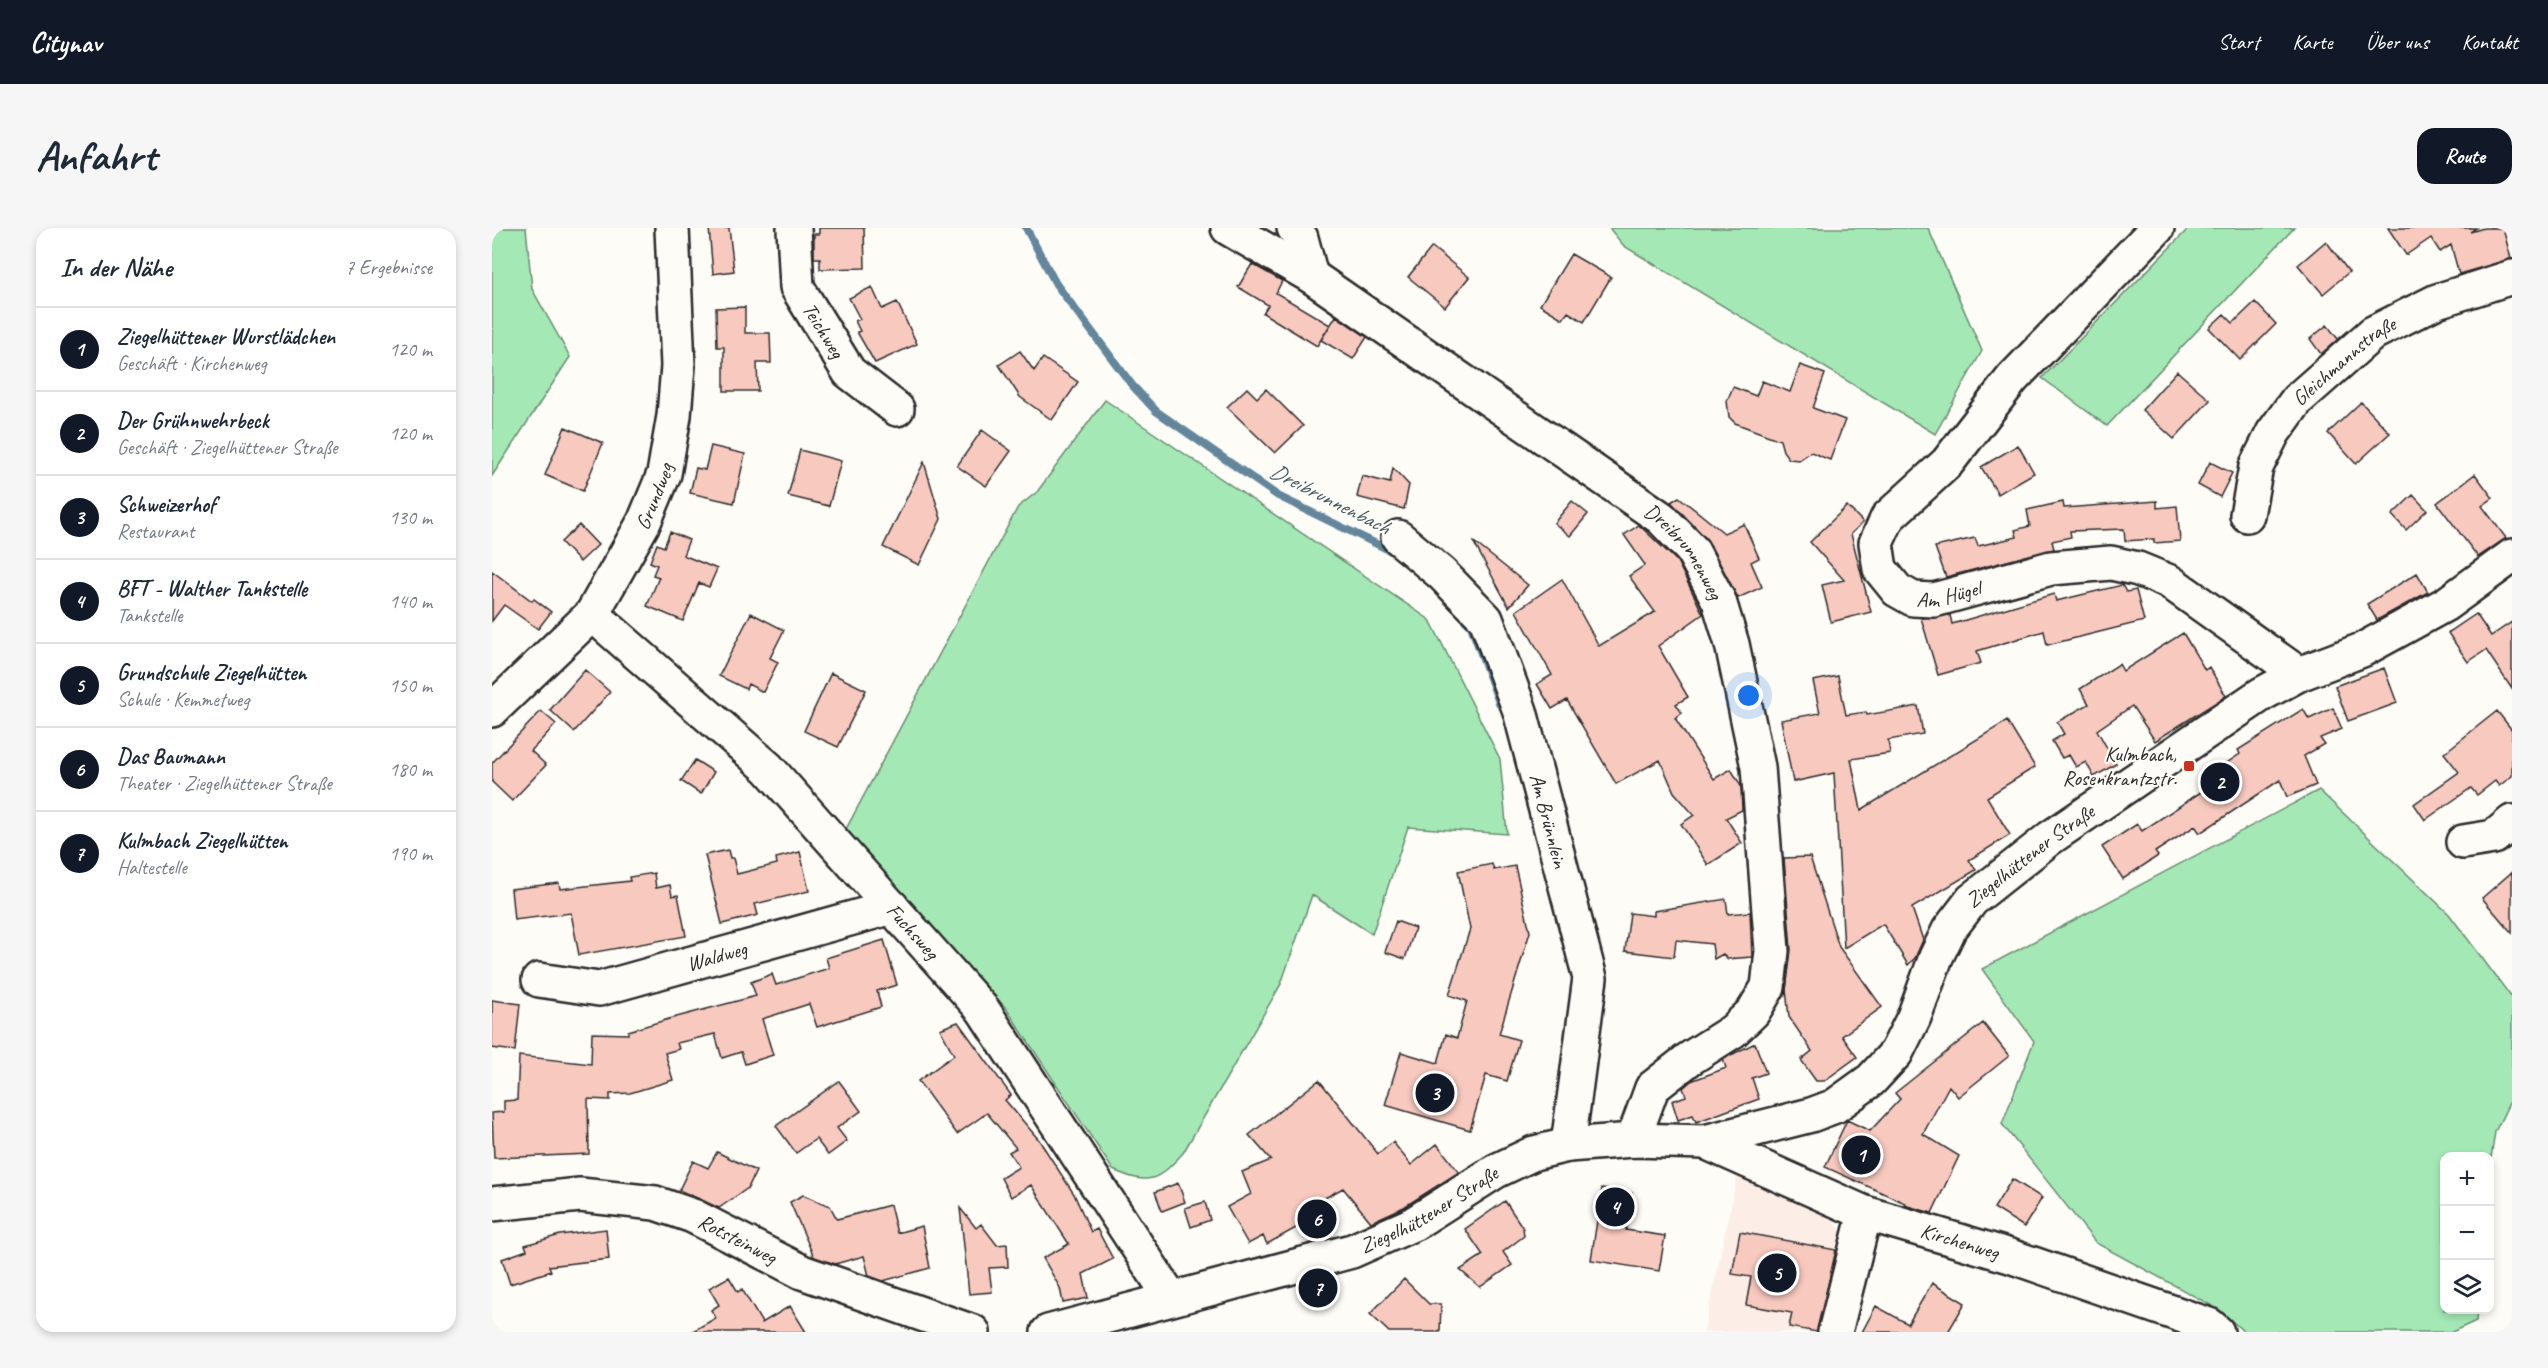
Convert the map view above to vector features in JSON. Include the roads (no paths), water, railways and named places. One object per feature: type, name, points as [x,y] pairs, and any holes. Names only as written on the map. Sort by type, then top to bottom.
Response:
[{"type":"street","name":"Grundweg","points":[[492,710],[592,614],[644,522],[664,474],[674,416],[678,366],[672,228]]},
{"type":"street","name":"Teichweg","points":[[794,228],[797,287],[849,372],[897,409]]},
{"type":"street","name":"Dreibrunnenweg","points":[[1228,228],[1311,276],[1661,518],[1692,550],[1721,608],[1734,654],[1758,767],[1772,951],[1768,987],[1763,999],[1732,1031],[1689,1059],[1652,1088],[1633,1140]]},
{"type":"street","points":[[1294,228],[1301,238],[1311,276]]},
{"type":"street","name":"Am Hügel","points":[[2157,228],[2012,379],[1947,462],[1888,517],[1876,543],[1880,569],[1897,590],[1913,599],[1935,600],[2051,568],[2111,562],[2170,582],[2299,674]]},
{"type":"street","name":"Gleichmannstraße","points":[[2247,515],[2256,467],[2273,433],[2297,400],[2373,333],[2437,301],[2512,277]]},
{"type":"street","name":"Am Brünnlein","points":[[1398,537],[1442,574],[1486,619],[1520,711],[1590,978],[1568,1145]]},
{"type":"street","name":"Ziegelhüttener Straße","points":[[1048,1332],[1352,1251],[1413,1224],[1506,1167],[1534,1153],[1568,1145],[1633,1140],[1705,1142],[1810,1115],[1835,1106],[1871,1080],[1896,1053],[1914,1017],[1944,939],[1972,900],[2050,838],[2262,694],[2299,674],[2362,650],[2446,604],[2512,556]]},
{"type":"street","name":"Fuchsweg","points":[[592,614],[768,768],[983,1010],[1172,1298]]},
{"type":"street","points":[[2463,842],[2494,837],[2512,822]]},
{"type":"street","name":"Waldweg","points":[[539,980],[599,989],[892,907]]},
{"type":"street","name":"Kirchenweg","points":[[1705,1142],[1865,1213],[2010,1256],[2209,1325],[2217,1332]]},
{"type":"street","name":"Rotsteinweg","points":[[492,1204],[580,1195],[654,1203],[693,1216],[802,1272],[973,1332]]},
{"type":"street","points":[[1835,1332],[1865,1213]]},
{"type":"waterway","name":"Dreibrunnenbach","points":[[1026,228],[1056,284],[1132,385],[1156,411],[1278,496],[1393,552]]},
{"type":"waterway","name":"Dreibrunnenbach","points":[[1465,620],[1471,626],[1500,705]]},
{"type":"place","name":"Kulmbach, Rosenkrantzstr.","points":[[2189,766]]},
{"type":"place","name":"Der Grühnwehrbeck","points":[[2220,782]]},
{"type":"place","name":"Schweizerhof","points":[[1435,1093]]},
{"type":"place","name":"Ziegelhüttener Wurstlädchen","points":[[1861,1155]]},
{"type":"place","name":"BFT - Walther Tankstelle","points":[[1615,1207]]},
{"type":"place","name":"Das Baumann","points":[[1317,1219]]},
{"type":"place","name":"Grundschule Ziegelhütten","points":[[1777,1273]]},
{"type":"place","name":"Kulmbach Ziegelhütten","points":[[1318,1288]]}]
